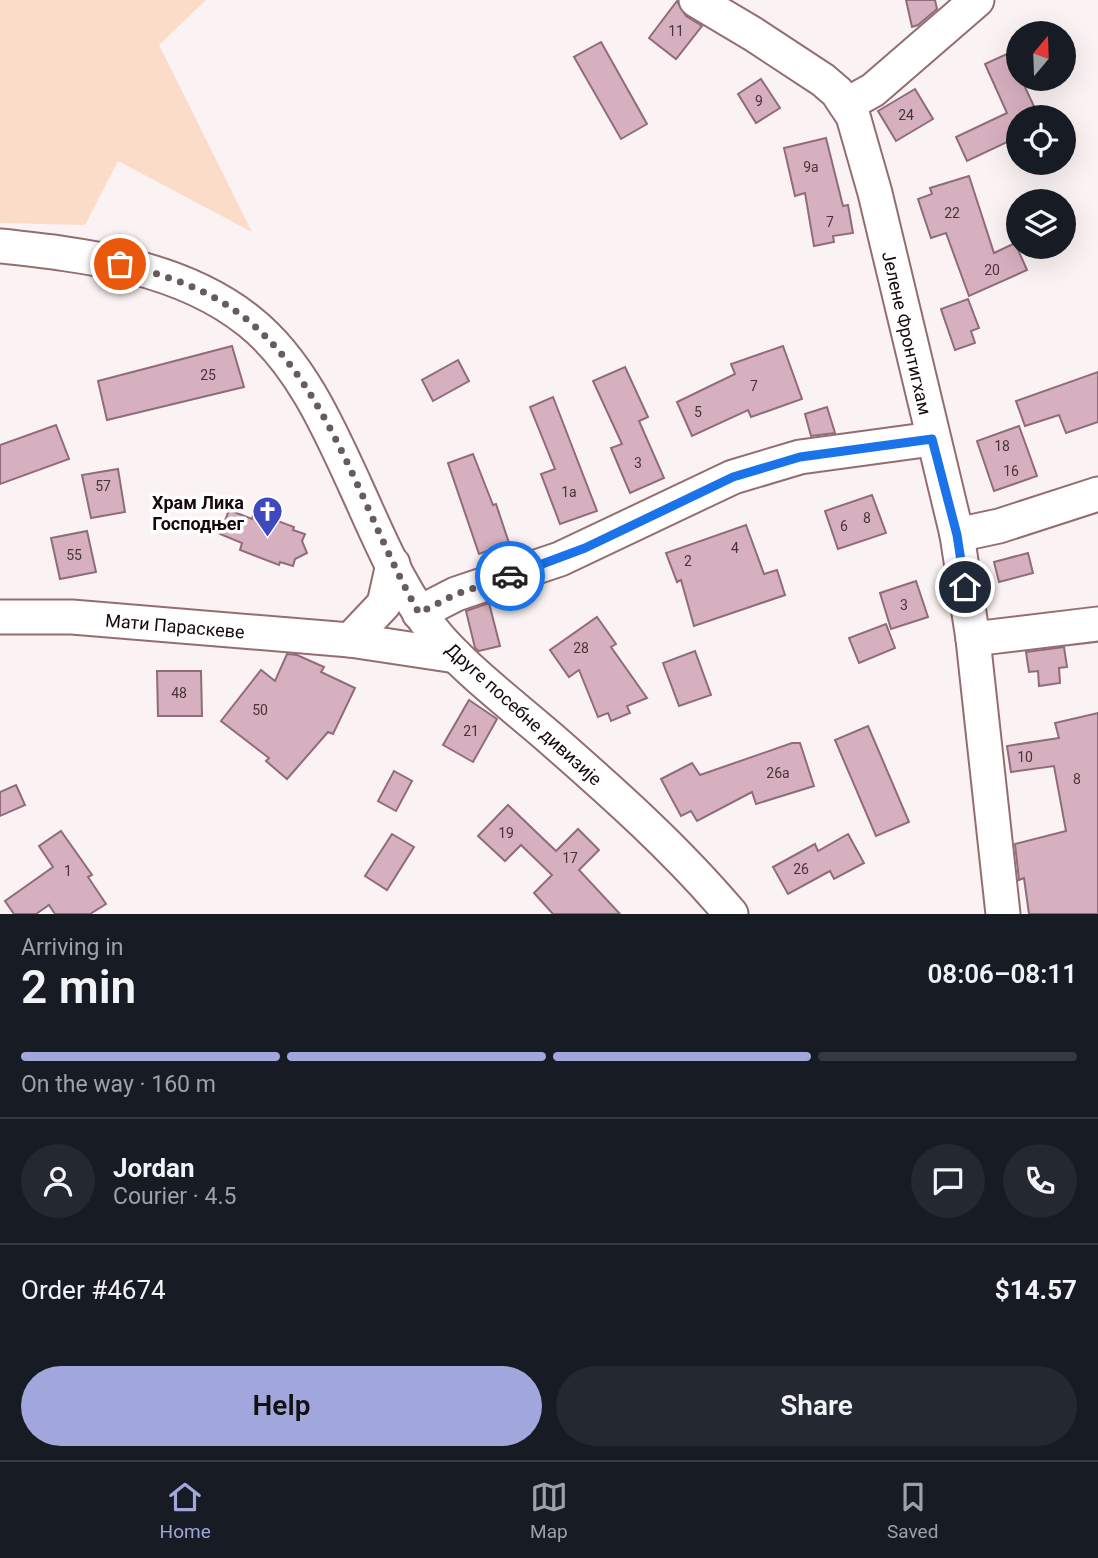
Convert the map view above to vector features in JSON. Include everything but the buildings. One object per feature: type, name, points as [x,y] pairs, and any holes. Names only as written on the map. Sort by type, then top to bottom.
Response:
[{"type":"street","name":"Јелене Фронтигхам","points":[[696,0],[823,80],[846,104],[853,116],[875,193],[957,535],[973,639],[1003,914]]},
{"type":"street","points":[[846,104],[884,82],[977,0]]},
{"type":"street","name":"Друге посебне дивизије","points":[[0,246],[76,255],[141,269],[199,289],[250,322],[288,364],[327,424],[419,613],[456,656],[622,801],[731,914]]},
{"type":"street","points":[[419,613],[456,594],[560,559],[733,477],[800,457],[932,439]]},
{"type":"street","points":[[957,535],[999,526],[1098,494]]},
{"type":"street","points":[[350,640],[384,604],[393,564]]},
{"type":"street","name":"Мати Параскеве","points":[[0,618],[72,618],[350,640],[456,656]]},
{"type":"street","points":[[973,639],[1098,624]]},
{"type":"shaded area","points":[[0,0],[206,0],[159,45],[252,232],[118,161],[85,225],[0,223]]},
{"type":"way so far","points":[[120,264],[199,289],[250,322],[272,345],[288,364],[327,424],[419,613],[456,594],[510,576]]},
{"type":"place","name":"Храм Лика Господњег","points":[[267,539]]},
{"type":"route","points":[[510,576],[585,548],[733,477],[800,457],[932,439],[957,535],[965,587]]}]
